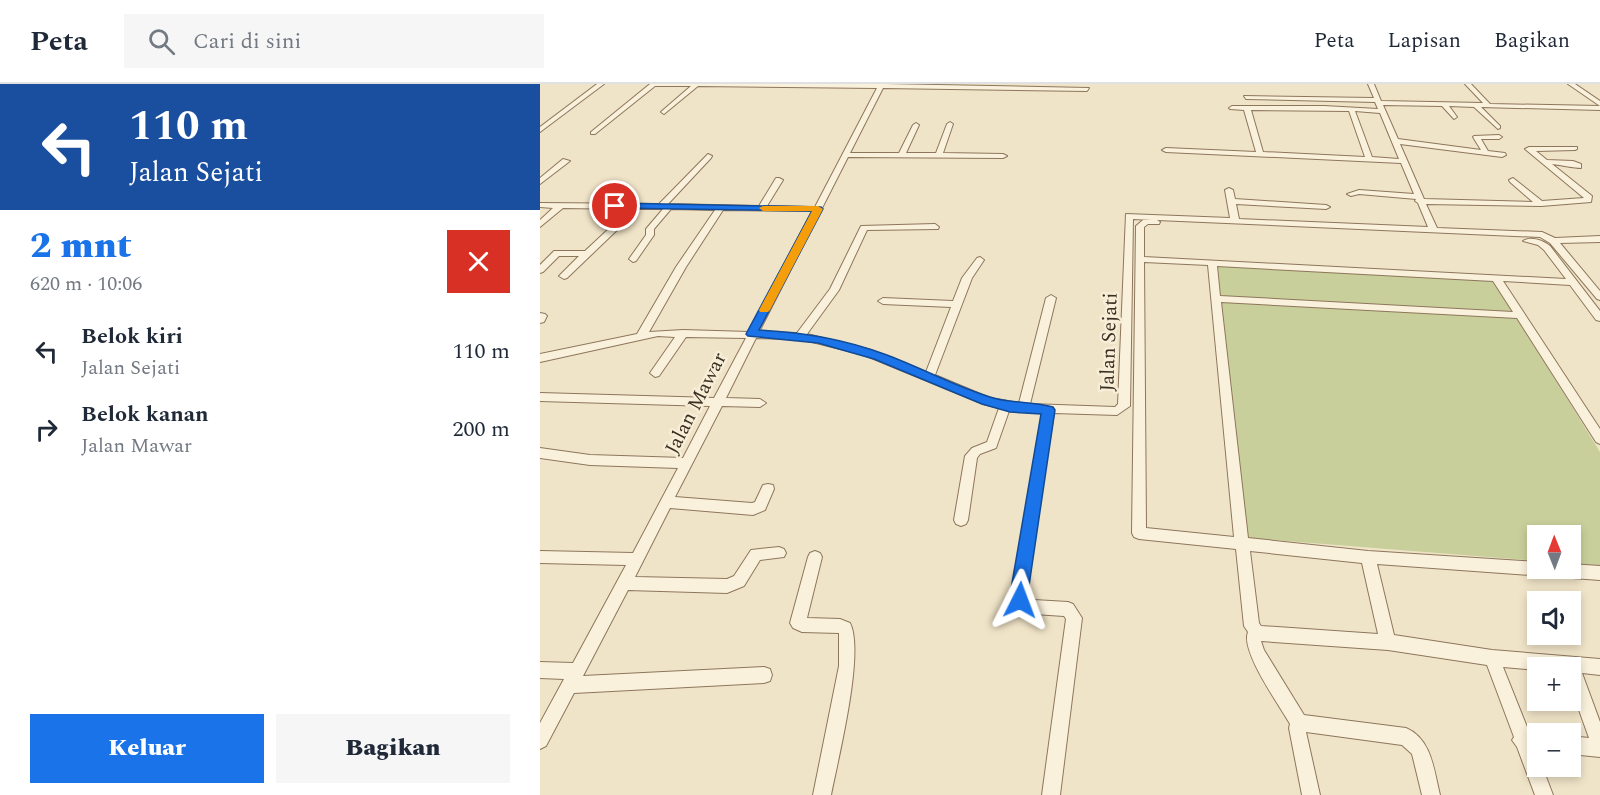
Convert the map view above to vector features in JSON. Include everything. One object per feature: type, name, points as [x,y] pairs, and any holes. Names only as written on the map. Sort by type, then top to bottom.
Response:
[{"type":"street","points":[[540,130],[601,84]]},
{"type":"street","points":[[593,133],[654,84],[1087,89]]},
{"type":"street","points":[[664,112],[697,84]]},
{"type":"street","points":[[1371,84],[1418,199],[1434,231]]},
{"type":"street","points":[[1456,84],[1468,84],[1490,106]]},
{"type":"street","points":[[1571,84],[1600,106]]},
{"type":"street","name":"Jalan Mawar","points":[[540,740],[637,559],[881,85]]},
{"type":"street","points":[[1246,97],[1381,104],[1600,106]]},
{"type":"street","points":[[1232,108],[1351,109],[1381,104]]},
{"type":"street","points":[[1444,105],[1454,117]]},
{"type":"street","points":[[1476,106],[1498,128]]},
{"type":"street","points":[[1247,108],[1260,154]]},
{"type":"street","points":[[1351,109],[1369,159]]},
{"type":"street","points":[[939,156],[950,124]]},
{"type":"street","points":[[901,156],[916,125]]},
{"type":"street","points":[[1485,153],[1476,137],[1499,137]]},
{"type":"street","points":[[1396,141],[1502,154]]},
{"type":"street","points":[[1351,194],[1359,192],[1418,199],[1541,204],[1590,199],[1529,148],[1575,148]]},
{"type":"street","points":[[1166,150],[1404,160]]},
{"type":"street","points":[[844,155],[1003,156]]},
{"type":"street","points":[[633,259],[651,234],[650,229],[665,207],[708,156]]},
{"type":"street","points":[[540,182],[566,161]]},
{"type":"street","points":[[1545,162],[1575,163],[1578,166]]},
{"type":"street","points":[[762,208],[779,180]]},
{"type":"street","points":[[1513,180],[1541,204]]},
{"type":"street","points":[[1229,190],[1235,221],[1542,236],[1553,241],[1600,297]]},
{"type":"street","points":[[1230,201],[1326,207]]},
{"type":"street","points":[[540,205],[818,209]]},
{"type":"street","points":[[540,224],[561,205]]},
{"type":"street","points":[[564,276],[637,206]]},
{"type":"street","points":[[642,335],[681,267],[720,208]]},
{"type":"street","name":"Jalan Sejati","points":[[540,358],[642,335],[683,333],[800,336],[867,352],[987,401],[1005,406],[1048,410],[1117,411],[1124,406],[1129,216],[1235,221]]},
{"type":"street","points":[[1600,318],[1545,245],[1533,241],[1149,222],[1140,226],[1138,530],[1143,536],[1368,557],[1600,573]]},
{"type":"street","points":[[800,336],[834,290],[864,228],[935,227]]},
{"type":"street","points":[[1553,241],[1600,238]]},
{"type":"street","points":[[540,270],[557,253],[587,254]]},
{"type":"street","points":[[1140,259],[1573,282]]},
{"type":"street","points":[[929,377],[967,278],[980,260]]},
{"type":"street","points":[[1212,263],[1242,545],[1252,626],[1256,632],[1388,642],[1492,658],[1527,661]]},
{"type":"street","points":[[1496,278],[1600,439]]},
{"type":"street","points":[[1585,278],[1600,278]]},
{"type":"street","points":[[1023,408],[1051,298]]},
{"type":"street","points":[[1215,299],[1520,315]]},
{"type":"street","points":[[883,302],[957,304]]},
{"type":"street","points":[[655,373],[683,333]]},
{"type":"street","points":[[540,397],[760,403]]},
{"type":"street","points":[[961,520],[971,456],[976,451],[992,445],[1005,406]]},
{"type":"street","points":[[1048,410],[1019,589],[1023,603],[1034,607],[1068,609],[1074,618],[1051,795]]},
{"type":"street","points":[[540,453],[590,460],[686,463]]},
{"type":"street","points":[[666,502],[753,509],[760,506],[768,489]]},
{"type":"street","points":[[623,583],[727,586],[740,581],[756,554],[779,553]]},
{"type":"street","points":[[540,557],[637,559]]},
{"type":"street","points":[[815,557],[798,623],[802,626],[840,626],[847,632],[848,666],[822,795]]},
{"type":"street","points":[[1368,557],[1388,642]]},
{"type":"street","points":[[1256,632],[1253,638],[1257,653],[1300,724],[1298,728],[1311,795]]},
{"type":"street","points":[[1492,658],[1527,737]]},
{"type":"street","points":[[1581,665],[1600,667]]},
{"type":"street","points":[[540,670],[573,678],[764,675]]},
{"type":"street","points":[[1581,693],[1600,747],[1581,746]]},
{"type":"street","points":[[1300,724],[1406,737],[1419,749],[1431,795]]},
{"type":"street","points":[[1539,777],[1544,795]]},
{"type":"green space","points":[[1217,265],[1494,280],[1600,452],[1600,566],[1581,565],[1581,525],[1527,525],[1527,560],[1248,538]]},
{"type":"slow traffic","points":[[763,208],[818,209],[764,310]]},
{"type":"route","points":[[615,206],[818,209],[752,334],[819,339],[878,356],[987,401],[1010,407],[1048,410],[1019,589],[1020,600]]}]
